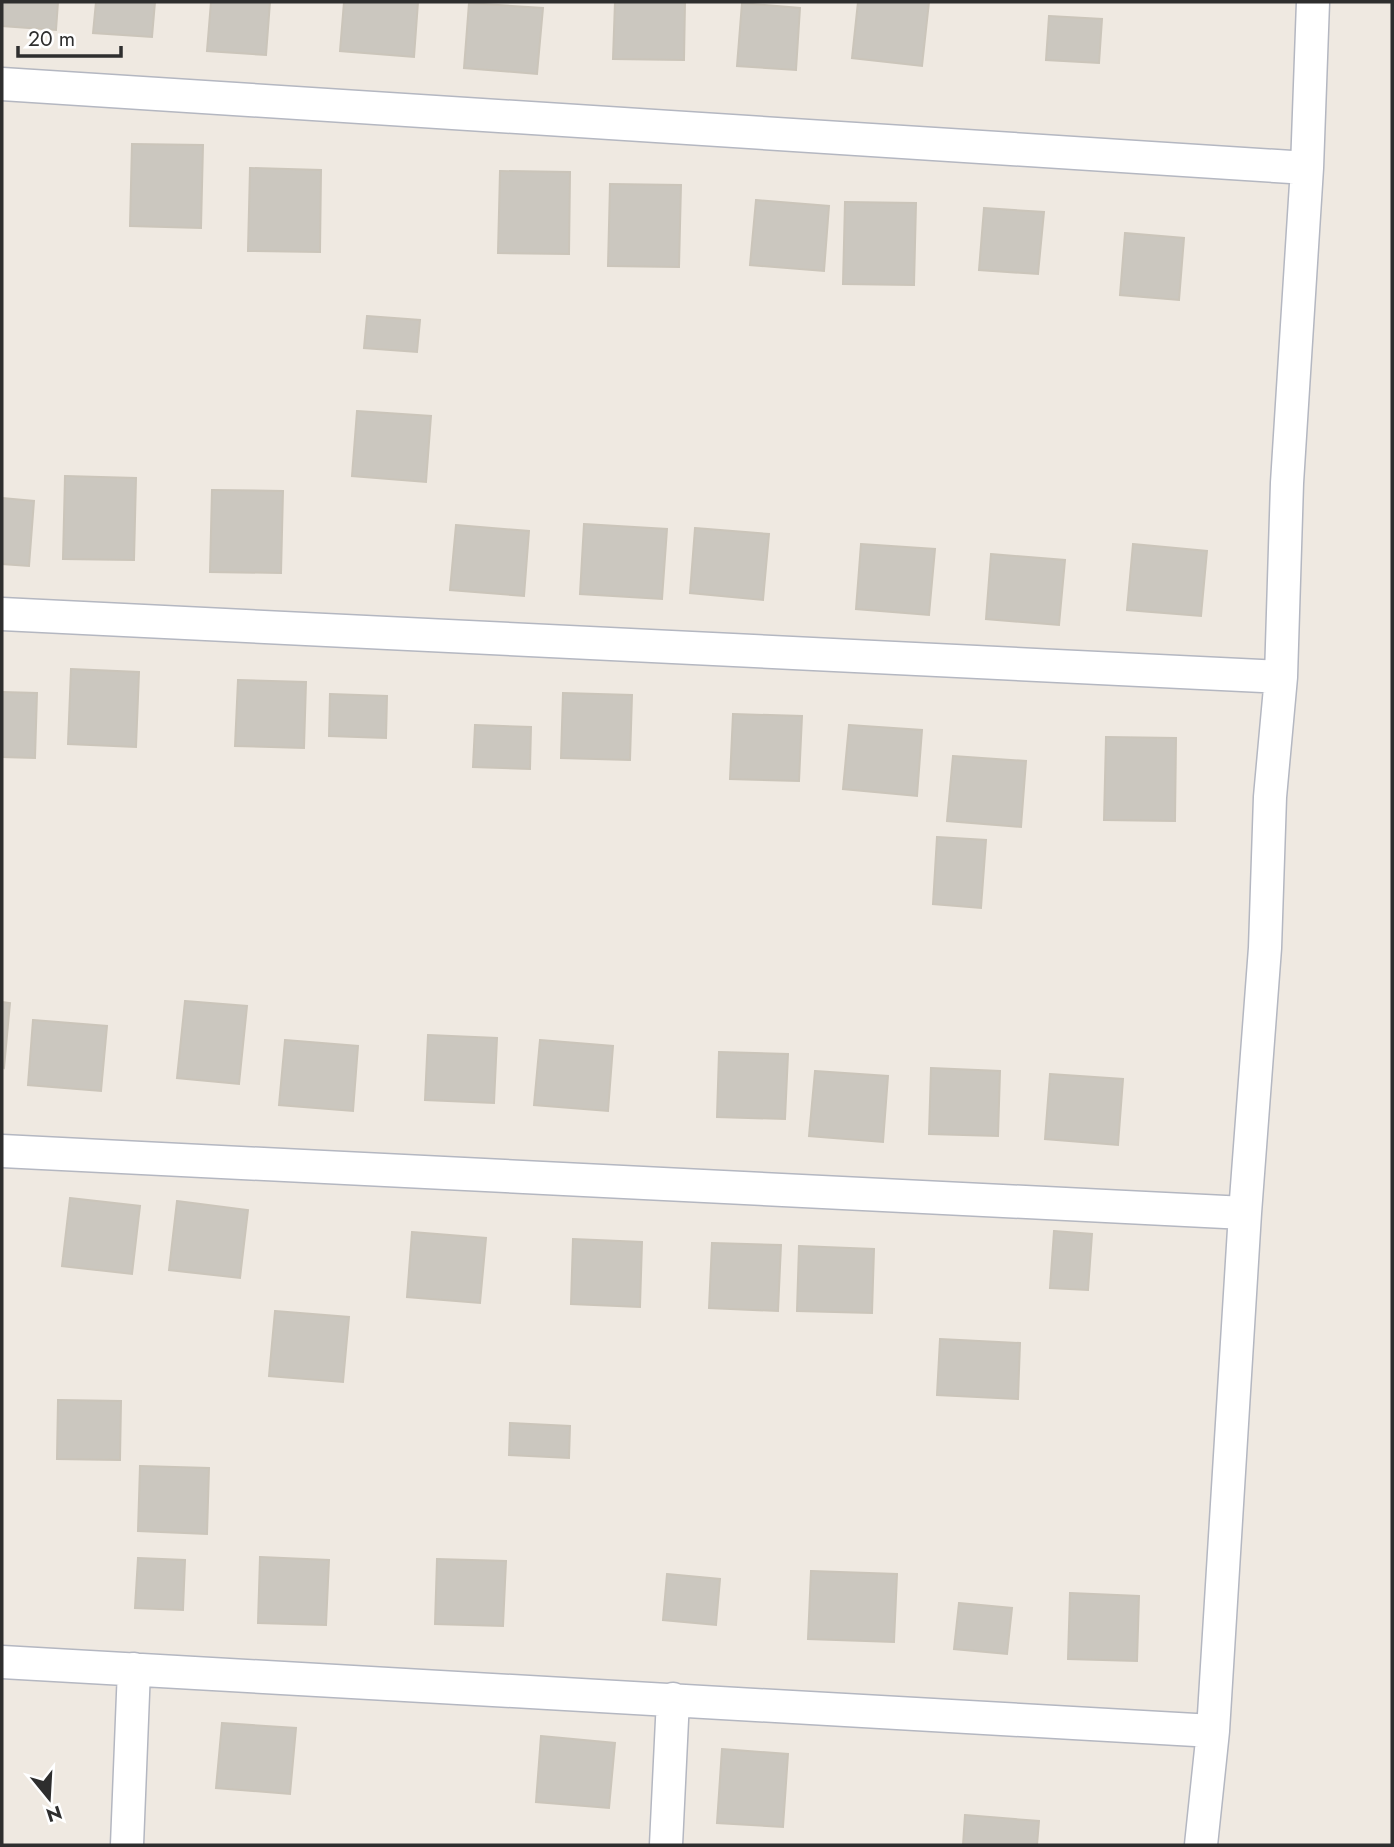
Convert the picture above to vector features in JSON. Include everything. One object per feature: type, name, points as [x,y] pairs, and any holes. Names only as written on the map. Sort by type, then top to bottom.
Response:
[{"type":"street","points":[[1201,1845],[1213,1731],[1245,1213],[1265,948],[1270,797],[1281,677],[1287,483],[1307,168],[1313,2]]},
{"type":"street","points":[[2,84],[1307,168]]},
{"type":"street","points":[[2,614],[1281,677]]},
{"type":"street","points":[[2,1151],[1245,1213]]},
{"type":"street","points":[[2,1662],[1213,1731]]},
{"type":"street","points":[[127,1845],[134,1669]]},
{"type":"street","points":[[666,1845],[673,1699]]},
{"type":"building","points":[[2,2],[58,2],[56,30],[2,26]]},
{"type":"building","points":[[96,2],[155,2],[152,37],[93,33]]},
{"type":"building","points":[[211,2],[270,2],[266,55],[207,51]]},
{"type":"building","points":[[344,2],[418,2],[414,57],[340,51]]},
{"type":"building","points":[[615,2],[685,2],[684,60],[613,59]]},
{"type":"building","points":[[858,2],[929,2],[922,66],[852,58]]},
{"type":"building","points":[[469,3],[543,8],[537,74],[464,68]]},
{"type":"building","points":[[742,3],[800,8],[796,70],[737,66]]},
{"type":"building","points":[[1049,16],[1102,19],[1099,63],[1046,60]]},
{"type":"building","points":[[132,144],[203,145],[201,228],[130,226]]},
{"type":"building","points":[[250,168],[321,170],[320,252],[248,251]]},
{"type":"building","points":[[500,171],[570,172],[569,254],[498,253]]},
{"type":"building","points":[[610,184],[681,185],[679,267],[608,266]]},
{"type":"building","points":[[756,200],[829,206],[824,271],[750,265]]},
{"type":"building","points":[[845,202],[916,203],[914,285],[843,284]]},
{"type":"building","points":[[984,208],[1044,212],[1038,274],[979,270]]},
{"type":"building","points":[[1125,233],[1184,238],[1179,300],[1120,295]]},
{"type":"building","points":[[367,316],[420,320],[417,352],[364,348]]},
{"type":"building","points":[[357,411],[431,416],[426,482],[352,476]]},
{"type":"building","points":[[65,476],[136,478],[134,560],[63,559]]},
{"type":"building","points":[[212,490],[283,491],[281,573],[210,572]]},
{"type":"building","points":[[2,498],[34,501],[29,566],[2,564]]},
{"type":"building","points":[[584,524],[667,529],[662,599],[580,594]]},
{"type":"building","points":[[456,525],[529,531],[524,596],[450,590]]},
{"type":"building","points":[[695,528],[769,534],[763,600],[690,593]]},
{"type":"building","points":[[861,544],[935,549],[929,615],[856,609]]},
{"type":"building","points":[[1133,544],[1207,551],[1201,616],[1127,610]]},
{"type":"building","points":[[991,554],[1065,560],[1059,625],[986,619]]},
{"type":"building","points":[[71,669],[139,672],[136,747],[68,744]]},
{"type":"building","points":[[238,680],[306,682],[304,748],[235,746]]},
{"type":"building","points":[[2,692],[37,693],[35,758],[2,757]]},
{"type":"building","points":[[563,693],[632,695],[630,760],[561,758]]},
{"type":"building","points":[[330,694],[387,696],[386,738],[329,736]]},
{"type":"building","points":[[733,714],[802,716],[799,781],[730,779]]},
{"type":"building","points":[[475,725],[531,727],[530,769],[473,767]]},
{"type":"building","points":[[849,725],[922,730],[917,796],[843,789]]},
{"type":"building","points":[[1106,737],[1176,738],[1175,821],[1104,820]]},
{"type":"building","points":[[953,756],[1026,761],[1021,827],[947,821]]},
{"type":"building","points":[[937,837],[986,840],[981,908],[933,904]]},
{"type":"building","points":[[185,1001],[247,1006],[239,1084],[177,1078]]},
{"type":"building","points":[[2,1002],[10,1003],[4,1068],[2,1067]]},
{"type":"building","points":[[33,1020],[107,1026],[101,1091],[28,1085]]},
{"type":"building","points":[[428,1035],[497,1038],[494,1103],[425,1100]]},
{"type":"building","points":[[285,1040],[358,1046],[353,1111],[279,1105]]},
{"type":"building","points":[[540,1040],[613,1046],[608,1111],[534,1105]]},
{"type":"building","points":[[719,1052],[788,1054],[785,1119],[717,1117]]},
{"type":"building","points":[[931,1068],[1000,1071],[998,1136],[929,1134]]},
{"type":"building","points":[[815,1071],[888,1076],[883,1142],[809,1136]]},
{"type":"building","points":[[1050,1074],[1123,1079],[1118,1145],[1045,1139]]},
{"type":"building","points":[[70,1198],[140,1206],[132,1274],[62,1266]]},
{"type":"building","points":[[177,1201],[248,1210],[240,1278],[169,1270]]},
{"type":"building","points":[[1054,1231],[1092,1234],[1088,1290],[1050,1288]]},
{"type":"building","points":[[412,1232],[486,1238],[480,1303],[407,1297]]},
{"type":"building","points":[[573,1239],[642,1242],[640,1307],[571,1304]]},
{"type":"building","points":[[712,1243],[781,1245],[778,1311],[709,1308]]},
{"type":"building","points":[[799,1246],[874,1249],[872,1313],[797,1311]]},
{"type":"building","points":[[275,1311],[349,1317],[343,1382],[269,1376]]},
{"type":"building","points":[[940,1339],[1020,1343],[1018,1399],[937,1395]]},
{"type":"building","points":[[58,1400],[121,1401],[120,1460],[57,1459]]},
{"type":"building","points":[[510,1423],[570,1426],[569,1458],[509,1455]]},
{"type":"building","points":[[140,1466],[209,1468],[207,1534],[138,1531]]},
{"type":"building","points":[[260,1557],[329,1560],[326,1625],[258,1623]]},
{"type":"building","points":[[138,1558],[185,1560],[183,1610],[135,1608]]},
{"type":"building","points":[[437,1559],[506,1561],[503,1626],[435,1624]]},
{"type":"building","points":[[811,1571],[897,1574],[894,1642],[808,1639]]},
{"type":"building","points":[[667,1574],[720,1579],[716,1625],[663,1620]]},
{"type":"building","points":[[1070,1593],[1139,1596],[1137,1661],[1068,1659]]},
{"type":"building","points":[[959,1603],[1012,1608],[1007,1654],[954,1649]]},
{"type":"building","points":[[222,1723],[296,1728],[290,1794],[216,1788]]},
{"type":"building","points":[[541,1736],[615,1743],[609,1808],[536,1802]]},
{"type":"building","points":[[722,1749],[788,1754],[783,1827],[717,1823]]},
{"type":"building","points":[[965,1815],[1039,1821],[1037,1845],[963,1845]]}]
